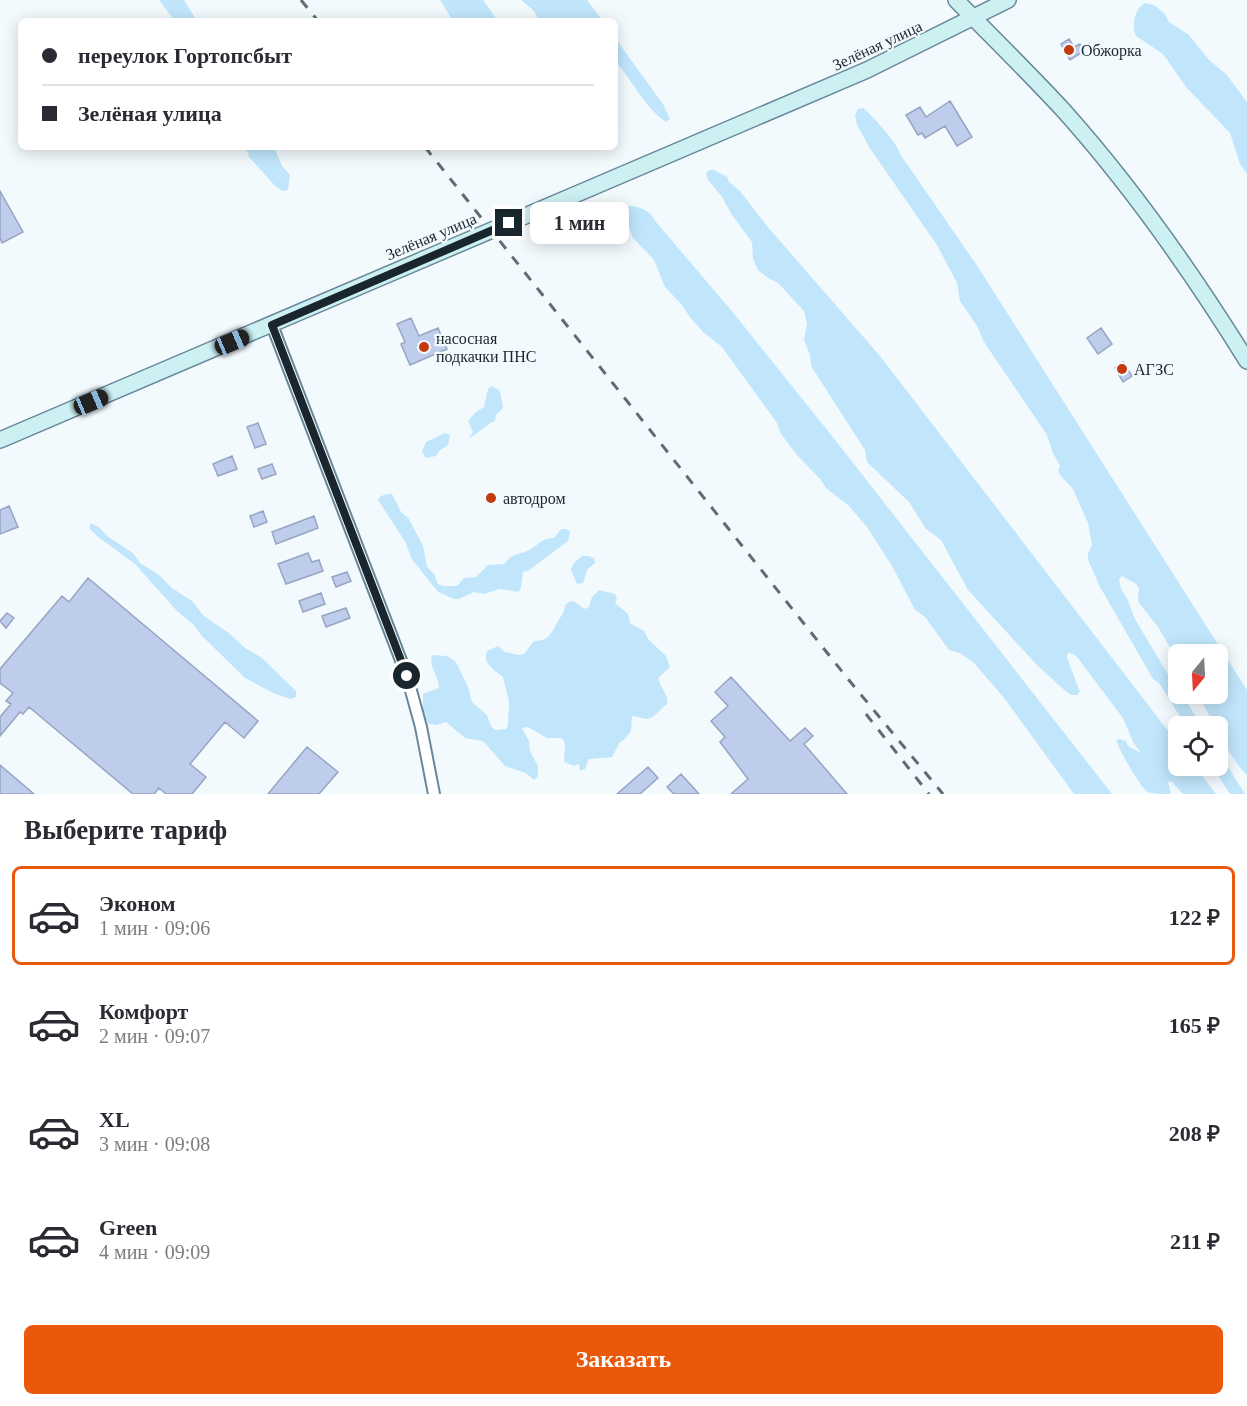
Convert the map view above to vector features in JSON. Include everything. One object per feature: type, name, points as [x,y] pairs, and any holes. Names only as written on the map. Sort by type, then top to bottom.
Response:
[{"type":"street","points":[[956,0],[1064,112],[1112,170],[1154,224],[1247,360]]},
{"type":"street","name":"Зелёная улица","points":[[0,440],[867,70],[1008,0]]},
{"type":"street","points":[[272,325],[407,676],[421,727],[434,794]]},
{"type":"shaded area","points":[[159,0],[184,0],[195,18],[173,18]]},
{"type":"shaded area","points":[[440,0],[483,0],[496,18],[451,18]]},
{"type":"shaded area","points":[[521,0],[587,0],[601,18],[538,18],[534,11]]},
{"type":"shaded area","points":[[1145,3],[1154,5],[1165,14],[1169,22],[1189,35],[1209,60],[1226,74],[1247,102],[1247,174],[1240,164],[1230,133],[1186,87],[1163,54],[1136,36],[1135,18]]},
{"type":"shaded area","points":[[618,42],[663,104],[670,119],[666,122],[658,116],[618,65]]},
{"type":"shaded area","points":[[863,108],[895,144],[978,267],[1218,644],[1168,644],[1139,603],[1139,588],[1122,576],[1119,580],[1121,589],[1135,619],[1168,674],[1168,697],[1159,683],[1153,679],[1100,587],[1088,560],[1092,544],[1088,523],[1073,489],[1060,475],[1058,470],[1060,466],[1047,435],[984,342],[977,326],[960,301],[957,283],[937,245],[869,147],[857,125],[855,115],[858,109]]},
{"type":"shaded area","points":[[244,150],[275,150],[282,166],[290,175],[288,190],[283,191],[276,187],[249,157],[248,152]]},
{"type":"shaded area","points":[[709,170],[714,170],[727,177],[880,356],[1168,731],[1168,776],[1202,776],[1216,794],[1183,794],[1172,782],[1168,782],[1171,794],[1156,794],[1144,789],[1116,740],[1126,741],[1128,746],[1141,753],[1133,742],[1123,718],[1077,657],[1068,653],[1067,658],[1080,692],[1077,695],[1071,695],[1036,664],[968,590],[941,540],[926,529],[909,502],[867,462],[865,450],[811,366],[810,355],[804,340],[807,323],[804,311],[778,283],[758,270],[753,259],[752,242],[706,174]]},
{"type":"shaded area","points":[[629,206],[641,208],[651,215],[731,310],[1112,794],[1074,794],[1005,699],[973,662],[960,653],[949,650],[925,617],[915,610],[892,566],[867,527],[849,506],[826,488],[796,454],[781,434],[777,423],[722,347],[703,332],[665,287],[654,260],[633,238],[629,226],[622,218],[622,213]]},
{"type":"shaded area","points":[[492,386],[500,391],[503,408],[496,415],[495,421],[468,439],[473,432],[468,421],[484,407],[488,389]]},
{"type":"shaded area","points":[[445,433],[450,435],[448,445],[436,456],[426,458],[422,451],[426,442]]},
{"type":"shaded area","points":[[387,494],[392,494],[401,512],[409,519],[423,546],[427,567],[434,574],[438,584],[443,586],[457,586],[464,578],[476,577],[488,565],[504,564],[514,555],[531,549],[543,540],[554,538],[561,529],[570,532],[568,541],[528,571],[523,572],[519,592],[500,589],[484,594],[474,592],[454,599],[438,592],[411,558],[406,543],[378,500]]},
{"type":"shaded area","points":[[91,523],[133,553],[140,563],[158,574],[172,588],[192,601],[204,616],[230,634],[245,648],[262,658],[296,691],[296,697],[291,699],[275,694],[245,678],[201,635],[194,625],[177,611],[135,564],[89,528]]},
{"type":"shaded area","points":[[582,556],[594,558],[595,563],[587,570],[583,583],[577,584],[571,570],[574,563]]},
{"type":"shaded area","points":[[599,590],[615,594],[617,599],[615,603],[628,614],[630,623],[644,631],[649,640],[666,656],[670,667],[658,678],[667,697],[667,704],[650,719],[632,716],[631,731],[620,742],[612,757],[589,759],[585,769],[580,771],[579,764],[574,766],[564,762],[565,744],[562,738],[547,738],[528,727],[522,728],[538,766],[538,776],[534,780],[526,773],[505,766],[483,741],[465,738],[446,722],[436,725],[429,724],[423,715],[423,694],[439,688],[431,664],[432,655],[447,656],[456,662],[468,687],[472,702],[487,715],[495,730],[506,729],[509,702],[503,677],[487,663],[487,651],[498,646],[505,652],[524,654],[534,641],[543,640],[551,634],[565,605],[570,601],[584,609],[589,607],[592,597]]},
{"type":"shaded area","points":[[1228,660],[1247,690],[1247,775],[1228,749],[1228,716],[1210,716],[1203,704],[1228,704]]},
{"type":"shaded area","points":[[1172,704],[1188,704],[1196,716],[1180,716]]},
{"type":"shaded area","points":[[1228,767],[1245,794],[1230,794],[1218,776],[1228,776]]},
{"type":"building","points":[[1069,39],[1074,47],[1080,44],[1084,51],[1070,60],[1061,44]]},
{"type":"building","points":[[950,101],[972,137],[957,146],[945,126],[925,138],[922,133],[918,135],[906,115],[920,107],[926,117]]},
{"type":"building","points":[[0,191],[23,232],[2,243],[0,238]]},
{"type":"building","points":[[594,207],[602,217],[589,227],[581,217]]},
{"type":"building","name":"насосная подкачки ПНС","points":[[411,318],[419,336],[438,328],[447,349],[410,365],[401,344],[405,342],[397,324]]},
{"type":"building","points":[[1101,328],[1112,344],[1098,354],[1087,338]]},
{"type":"building","points":[[1123,362],[1132,376],[1123,382],[1115,368]]},
{"type":"building","points":[[258,423],[266,444],[255,448],[247,427]]},
{"type":"building","points":[[232,456],[237,469],[218,476],[213,464]]},
{"type":"building","points":[[272,464],[276,474],[262,479],[258,469]]},
{"type":"building","points":[[9,506],[18,527],[0,534],[0,510]]},
{"type":"building","points":[[263,511],[267,522],[254,527],[250,516]]},
{"type":"building","points":[[314,516],[318,528],[276,544],[272,532]]},
{"type":"building","points":[[308,553],[312,562],[319,560],[323,571],[286,584],[278,564]]},
{"type":"building","points":[[347,572],[351,581],[336,587],[332,577]]},
{"type":"building","points":[[88,578],[258,721],[244,738],[225,722],[190,764],[206,777],[192,794],[166,794],[159,788],[154,794],[133,794],[29,707],[23,714],[20,712],[0,736],[0,717],[11,704],[6,701],[13,693],[0,683],[0,669],[62,596],[69,602]]},
{"type":"building","points":[[321,593],[325,604],[303,612],[299,601]]},
{"type":"building","points":[[346,608],[350,618],[326,627],[322,616]]},
{"type":"building","points":[[7,613],[14,618],[6,628],[0,621]]},
{"type":"building","points":[[731,677],[790,741],[805,728],[813,736],[804,744],[847,794],[731,794],[748,779],[720,742],[725,737],[711,721],[728,706],[715,692]]},
{"type":"building","points":[[307,747],[338,772],[319,794],[268,794]]},
{"type":"building","points":[[0,765],[34,794],[0,794]]},
{"type":"building","points":[[648,767],[658,778],[640,794],[617,794]]},
{"type":"building","points":[[681,774],[699,794],[674,794],[667,787]]},
{"type":"railway","points":[[301,0],[316,18]]},
{"type":"railway","points":[[427,150],[848,679],[943,794]]},
{"type":"railway","points":[[866,714],[929,794]]},
{"type":"place","name":"Обжорка","points":[[1069,50]]},
{"type":"place","name":"насосная подкачки ПНС","points":[[424,347]]},
{"type":"place","name":"АГЗС","points":[[1122,369]]},
{"type":"place","name":"автодром","points":[[491,498]]},
{"type":"route","points":[[407,676],[386,616],[272,325],[509,223]]}]
